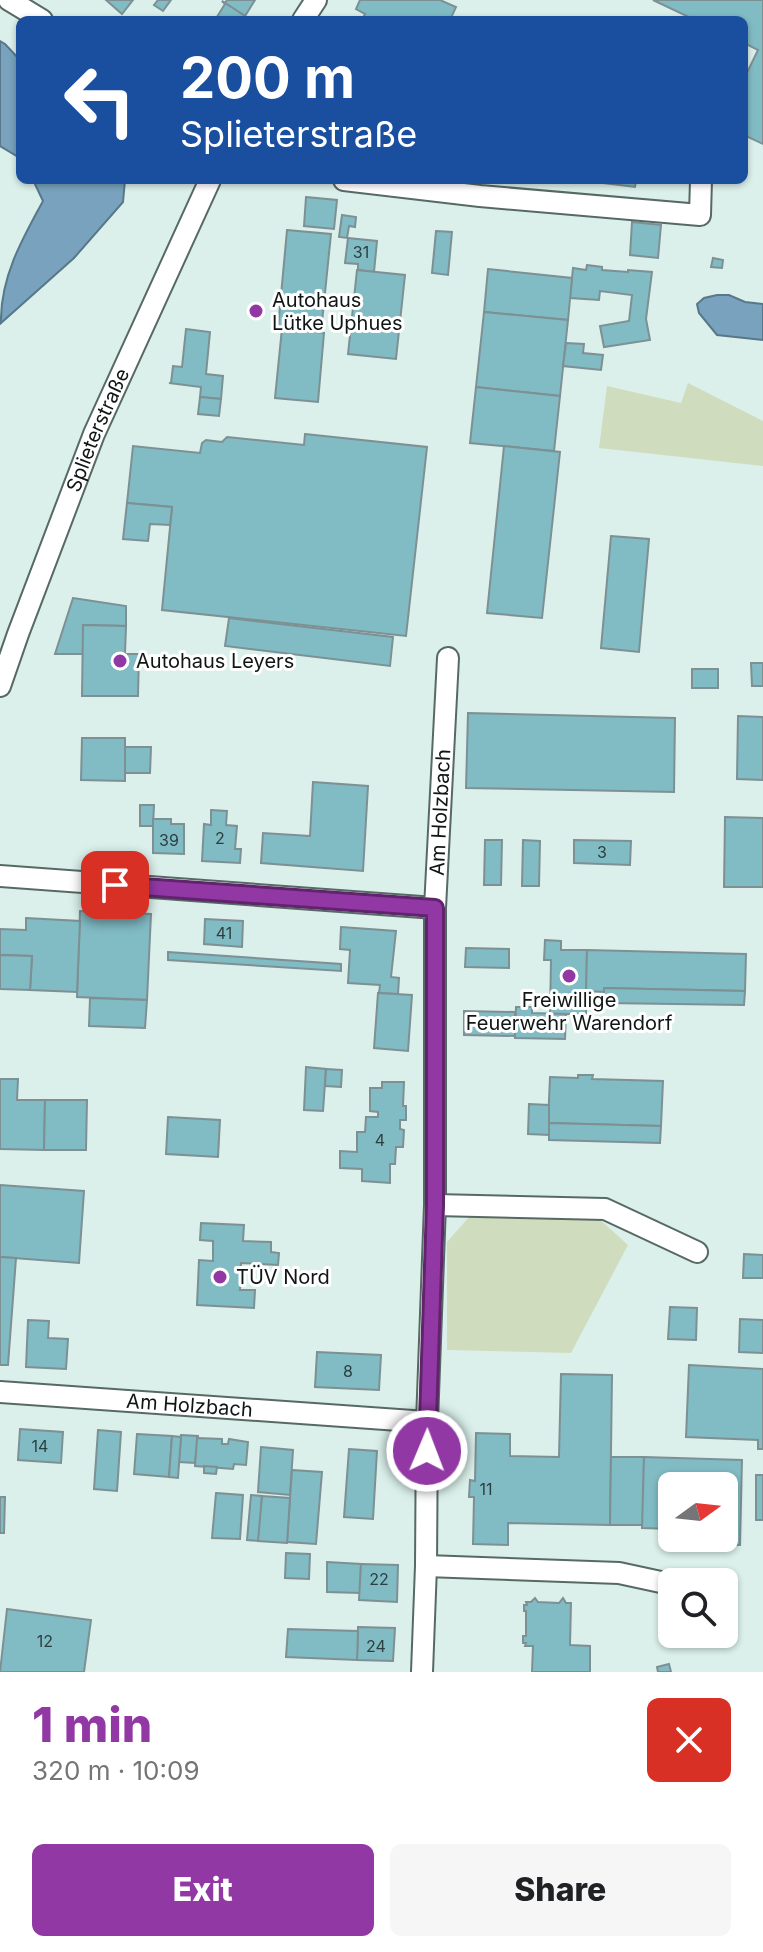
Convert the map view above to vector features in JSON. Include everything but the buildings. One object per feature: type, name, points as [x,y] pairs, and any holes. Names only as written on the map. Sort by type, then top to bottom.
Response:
[{"type":"street","points":[[9,0],[35,16]]},
{"type":"street","name":"Splieterstraße","points":[[0,686],[94,434],[208,184]]},
{"type":"street","points":[[378,184],[700,215],[701,184]]},
{"type":"street","name":"Am Holzbach","points":[[422,1672],[435,1205],[435,908],[448,658]]},
{"type":"street","points":[[0,876],[435,908]]},
{"type":"street","points":[[435,1205],[605,1209],[697,1252]]},
{"type":"street","name":"Am Holzbach","points":[[0,1392],[427,1422]]},
{"type":"street","points":[[426,1566],[619,1573],[658,1581]]},
{"type":"green space","points":[[688,383],[763,421],[763,466],[599,448],[607,386],[681,403]]},
{"type":"green space","points":[[470,1216],[597,1217],[628,1245],[571,1353],[447,1350],[447,1242]]},
{"type":"water","points":[[0,41],[16,56],[16,156],[0,146]]},
{"type":"water","points":[[35,184],[125,184],[123,202],[74,258],[1,323],[8,275],[20,244],[43,201]]},
{"type":"water","points":[[717,295],[763,304],[763,340],[717,335],[699,313],[697,304],[704,298]]},
{"type":"place","name":"Autohaus Lütke Uphues","points":[[256,311]]},
{"type":"place","name":"Autohaus Leyers","points":[[120,661]]},
{"type":"place","name":"Freiwillige Feuerwehr Warendorf","points":[[569,976]]},
{"type":"place","name":"TÜV Nord","points":[[220,1277]]},
{"type":"route","points":[[115,885],[435,908],[435,1205],[427,1451]]}]
